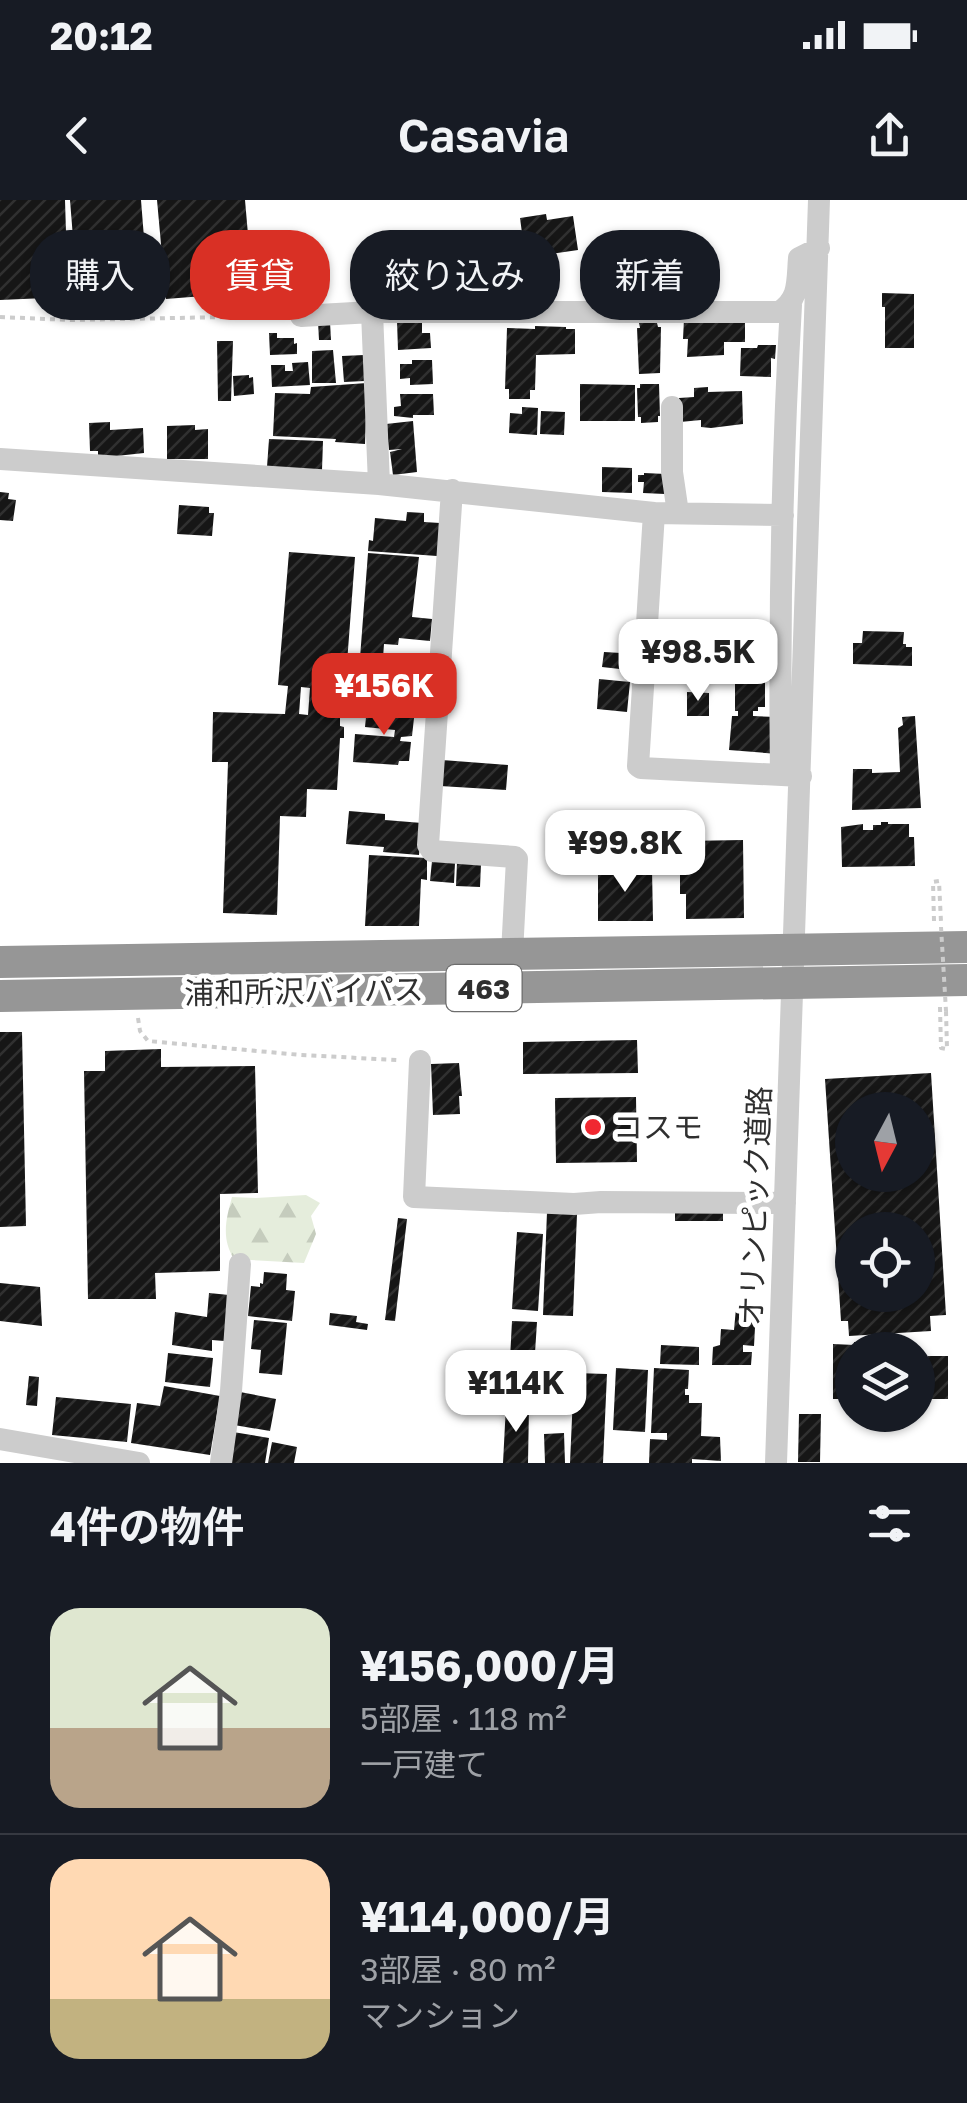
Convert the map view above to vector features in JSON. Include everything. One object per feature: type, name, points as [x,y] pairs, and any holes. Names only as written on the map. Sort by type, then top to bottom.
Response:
[{"type":"highway","name":"浦和所沢バイパス","points":[[0,962],[794,950],[954,937]]},
{"type":"highway","name":"浦和所沢バイパス","points":[[0,996],[967,980]]},
{"type":"street","points":[[791,775],[819,200]]},
{"type":"street","points":[[791,775],[780,662],[785,409],[791,304],[799,258],[818,248]]},
{"type":"street","points":[[560,312],[779,312],[791,304]]},
{"type":"street","points":[[372,320],[379,484]]},
{"type":"street","points":[[672,407],[672,472],[678,513]]},
{"type":"street","points":[[0,459],[379,484],[654,512],[784,515]]},
{"type":"street","points":[[452,490],[428,846],[432,851],[515,856],[512,953]]},
{"type":"street","points":[[654,512],[638,766],[791,775]]},
{"type":"street","name":"オリンピック道路","points":[[776,1463],[794,950],[791,775]]},
{"type":"street","points":[[420,1061],[414,1197],[574,1204],[785,1203]]},
{"type":"street","points":[[220,1463],[231,1391],[240,1264]]},
{"type":"street","points":[[0,1440],[139,1463]]},
{"type":"path","points":[[0,317],[190,318]]},
{"type":"path","points":[[935,931],[933,882],[939,881],[954,937],[946,1011],[947,1049],[941,1048],[939,1000]]},
{"type":"path","points":[[134,994],[140,1031],[148,1041],[420,1061]]},
{"type":"green space","points":[[306,1195],[320,1203],[311,1216],[316,1234],[304,1263],[234,1259],[226,1236],[232,1197]]},
{"type":"building","points":[[0,200],[65,200],[66,230],[30,230],[30,299],[0,300]]},
{"type":"building","points":[[70,200],[141,200],[143,230],[72,230]]},
{"type":"building","points":[[157,200],[245,200],[248,230],[190,230],[190,297],[170,299],[170,230],[160,230]]},
{"type":"building","points":[[546,214],[547,220],[573,216],[578,250],[560,253],[560,230],[522,230],[520,218]]},
{"type":"building","points":[[882,293],[914,294],[914,348],[885,348]]},
{"type":"building","points":[[745,319],[745,342],[724,342],[724,355],[687,357],[688,339],[683,339],[684,320]]},
{"type":"building","points":[[397,321],[422,321],[422,333],[430,333],[431,348],[398,350]]},
{"type":"building","points":[[318,322],[330,322],[331,340],[319,340]]},
{"type":"building","points":[[639,323],[657,323],[661,327],[660,373],[639,374]]},
{"type":"building","points":[[507,328],[575,329],[575,354],[536,355],[535,390],[530,390],[530,399],[509,399],[509,389],[505,389]]},
{"type":"building","points":[[269,333],[277,333],[277,338],[294,338],[297,354],[270,355]]},
{"type":"building","points":[[217,341],[233,341],[231,401],[218,401]]},
{"type":"building","points":[[776,345],[771,377],[740,376],[741,348]]},
{"type":"building","points":[[333,350],[336,383],[312,383],[312,351]]},
{"type":"building","points":[[364,355],[365,381],[344,382],[342,356]]},
{"type":"building","points":[[412,360],[432,360],[433,384],[410,385],[410,378],[400,379],[400,364],[412,364]]},
{"type":"building","points":[[308,362],[310,385],[272,387],[271,365],[285,365],[285,371],[293,371],[292,363]]},
{"type":"building","points":[[233,376],[253,377],[254,394],[234,396]]},
{"type":"building","points":[[367,383],[365,444],[273,436],[275,393],[310,394],[311,387]]},
{"type":"building","points":[[580,384],[635,385],[635,421],[580,421]]},
{"type":"building","points":[[640,384],[659,384],[658,422],[641,423],[638,417]]},
{"type":"building","points":[[708,387],[708,392],[742,391],[743,424],[711,428],[701,427],[701,420],[680,422],[679,398],[694,397],[694,388]]},
{"type":"building","points":[[400,394],[433,394],[434,415],[394,416],[394,407],[401,406]]},
{"type":"building","points":[[522,407],[538,408],[537,435],[509,433],[510,413],[522,414]]},
{"type":"building","points":[[541,411],[565,412],[564,435],[540,434]]},
{"type":"building","points":[[413,421],[417,472],[393,475],[390,452],[402,449],[389,450],[386,424]]},
{"type":"building","points":[[110,422],[110,430],[143,428],[144,453],[98,458],[98,451],[90,451],[89,423]]},
{"type":"building","points":[[195,425],[195,430],[208,429],[208,459],[167,459],[167,426]]},
{"type":"building","points":[[269,439],[323,441],[322,470],[267,467]]},
{"type":"building","points":[[602,467],[632,468],[632,493],[602,492]]},
{"type":"building","points":[[666,474],[665,494],[643,493],[644,482],[638,482],[638,475]]},
{"type":"building","points":[[0,492],[9,493],[8,499],[16,500],[13,521],[0,520]]},
{"type":"building","points":[[179,505],[209,507],[209,513],[214,513],[212,536],[177,534]]},
{"type":"building","points":[[407,512],[424,513],[424,522],[440,523],[437,556],[368,551],[375,518],[406,521]]},
{"type":"building","points":[[289,552],[355,557],[337,790],[307,789],[306,817],[280,816],[277,915],[223,913],[228,762],[212,762],[213,712],[285,714],[288,686],[278,685]],"holes":[[[301,687],[310,688],[308,715],[299,714]]]},
{"type":"building","points":[[368,553],[419,557],[412,617],[432,619],[430,641],[399,638],[398,645],[384,644],[382,672],[359,671]]},
{"type":"building","points":[[863,631],[904,632],[903,644],[912,647],[912,666],[853,664],[853,643],[862,643]]},
{"type":"building","points":[[604,652],[621,653],[620,669],[602,667]]},
{"type":"building","points":[[383,669],[432,674],[430,691],[405,688],[399,680],[381,679]]},
{"type":"building","points":[[735,678],[765,681],[765,707],[758,707],[753,716],[777,717],[778,754],[729,750],[732,716],[738,716]]},
{"type":"building","points":[[599,679],[630,682],[627,712],[597,709]]},
{"type":"building","points":[[687,692],[709,693],[709,716],[687,716]]},
{"type":"building","points":[[367,707],[396,709],[396,713],[414,718],[412,736],[401,737],[400,741],[411,742],[409,761],[399,761],[398,765],[353,762],[355,734],[394,737],[395,730],[365,727]]},
{"type":"building","points":[[915,716],[921,808],[852,810],[853,769],[900,772],[898,728],[903,725],[902,717]]},
{"type":"building","points":[[442,760],[508,765],[506,790],[440,786]]},
{"type":"building","points":[[349,811],[385,814],[385,820],[422,823],[419,855],[346,844]]},
{"type":"building","points":[[863,824],[863,830],[873,830],[873,825],[909,824],[909,837],[914,837],[915,866],[842,867],[841,827]]},
{"type":"building","points":[[743,840],[744,918],[686,919],[680,869],[686,868],[686,841]]},
{"type":"building","points":[[369,855],[427,858],[427,880],[421,879],[419,926],[365,926]]},
{"type":"building","points":[[432,861],[455,863],[454,883],[430,881]]},
{"type":"building","points":[[457,862],[481,864],[480,887],[456,886]]},
{"type":"building","points":[[652,869],[653,921],[598,921],[598,870]]},
{"type":"building","points":[[0,1032],[22,1032],[26,1226],[0,1227]]},
{"type":"building","points":[[637,1040],[638,1073],[523,1074],[523,1042]]},
{"type":"building","points":[[161,1049],[161,1067],[255,1066],[258,1193],[220,1194],[220,1271],[155,1273],[156,1299],[88,1299],[84,1071],[105,1071],[105,1051]]},
{"type":"building","points":[[459,1063],[460,1114],[433,1115],[431,1064]]},
{"type":"building","points":[[931,1073],[932,1092],[835,1092],[835,1192],[935,1192],[935,1138],[946,1315],[930,1316],[931,1331],[915,1332],[849,1332],[848,1321],[841,1321],[840,1312],[935,1312],[935,1212],[835,1212],[835,1230],[825,1079]]},
{"type":"building","points":[[636,1097],[637,1162],[556,1163],[555,1098]]},
{"type":"building","points":[[675,1208],[723,1208],[723,1221],[675,1221]]},
{"type":"building","points":[[547,1212],[577,1214],[573,1316],[543,1315]]},
{"type":"building","points":[[398,1218],[407,1219],[395,1321],[385,1320]]},
{"type":"building","points":[[517,1232],[543,1234],[538,1311],[512,1309]]},
{"type":"building","points":[[264,1272],[287,1274],[286,1290],[295,1291],[292,1321],[248,1316],[251,1286],[263,1284]]},
{"type":"building","points":[[0,1283],[40,1287],[42,1326],[0,1321]]},
{"type":"building","points":[[209,1293],[229,1295],[224,1341],[212,1340],[212,1351],[172,1345],[175,1312],[207,1317]]},
{"type":"building","points":[[736,1308],[756,1309],[754,1346],[743,1345],[743,1352],[752,1352],[751,1365],[712,1365],[713,1347],[720,1345],[721,1329],[734,1330]]},
{"type":"building","points":[[330,1313],[357,1316],[356,1322],[368,1324],[367,1330],[329,1325]]},
{"type":"building","points":[[254,1320],[287,1323],[282,1375],[259,1373],[261,1350],[251,1349]]},
{"type":"building","points":[[512,1321],[537,1322],[532,1399],[508,1397]]},
{"type":"building","points":[[835,1344],[835,1399],[833,1399]]},
{"type":"building","points":[[661,1345],[699,1347],[699,1365],[660,1364]]},
{"type":"building","points":[[168,1353],[213,1358],[210,1387],[165,1382]]},
{"type":"building","points":[[935,1356],[948,1356],[948,1399],[935,1399]]},
{"type":"building","points":[[616,1368],[648,1370],[645,1432],[613,1430]]},
{"type":"building","points":[[654,1368],[689,1370],[685,1395],[689,1395],[689,1403],[702,1403],[701,1436],[720,1437],[721,1461],[649,1463],[650,1439],[667,1440],[667,1433],[651,1433]]},
{"type":"building","points":[[574,1373],[607,1374],[603,1463],[570,1463]]},
{"type":"building","points":[[29,1376],[39,1377],[37,1406],[26,1405]]},
{"type":"building","points":[[164,1386],[220,1396],[210,1455],[131,1443],[137,1403],[160,1406]]},
{"type":"building","points":[[240,1392],[276,1399],[270,1431],[234,1425]]},
{"type":"building","points":[[56,1397],[131,1404],[127,1442],[52,1435]]},
{"type":"building","points":[[506,1405],[529,1406],[528,1463],[503,1463]]},
{"type":"building","points":[[799,1414],[821,1414],[820,1462],[798,1462]]},
{"type":"building","points":[[233,1432],[269,1438],[265,1463],[228,1463]]},
{"type":"building","points":[[564,1433],[565,1463],[545,1463],[544,1434]]},
{"type":"building","points":[[272,1442],[297,1447],[294,1463],[268,1463]]},
{"type":"place","name":"コスモ","points":[[593,1127]]}]
